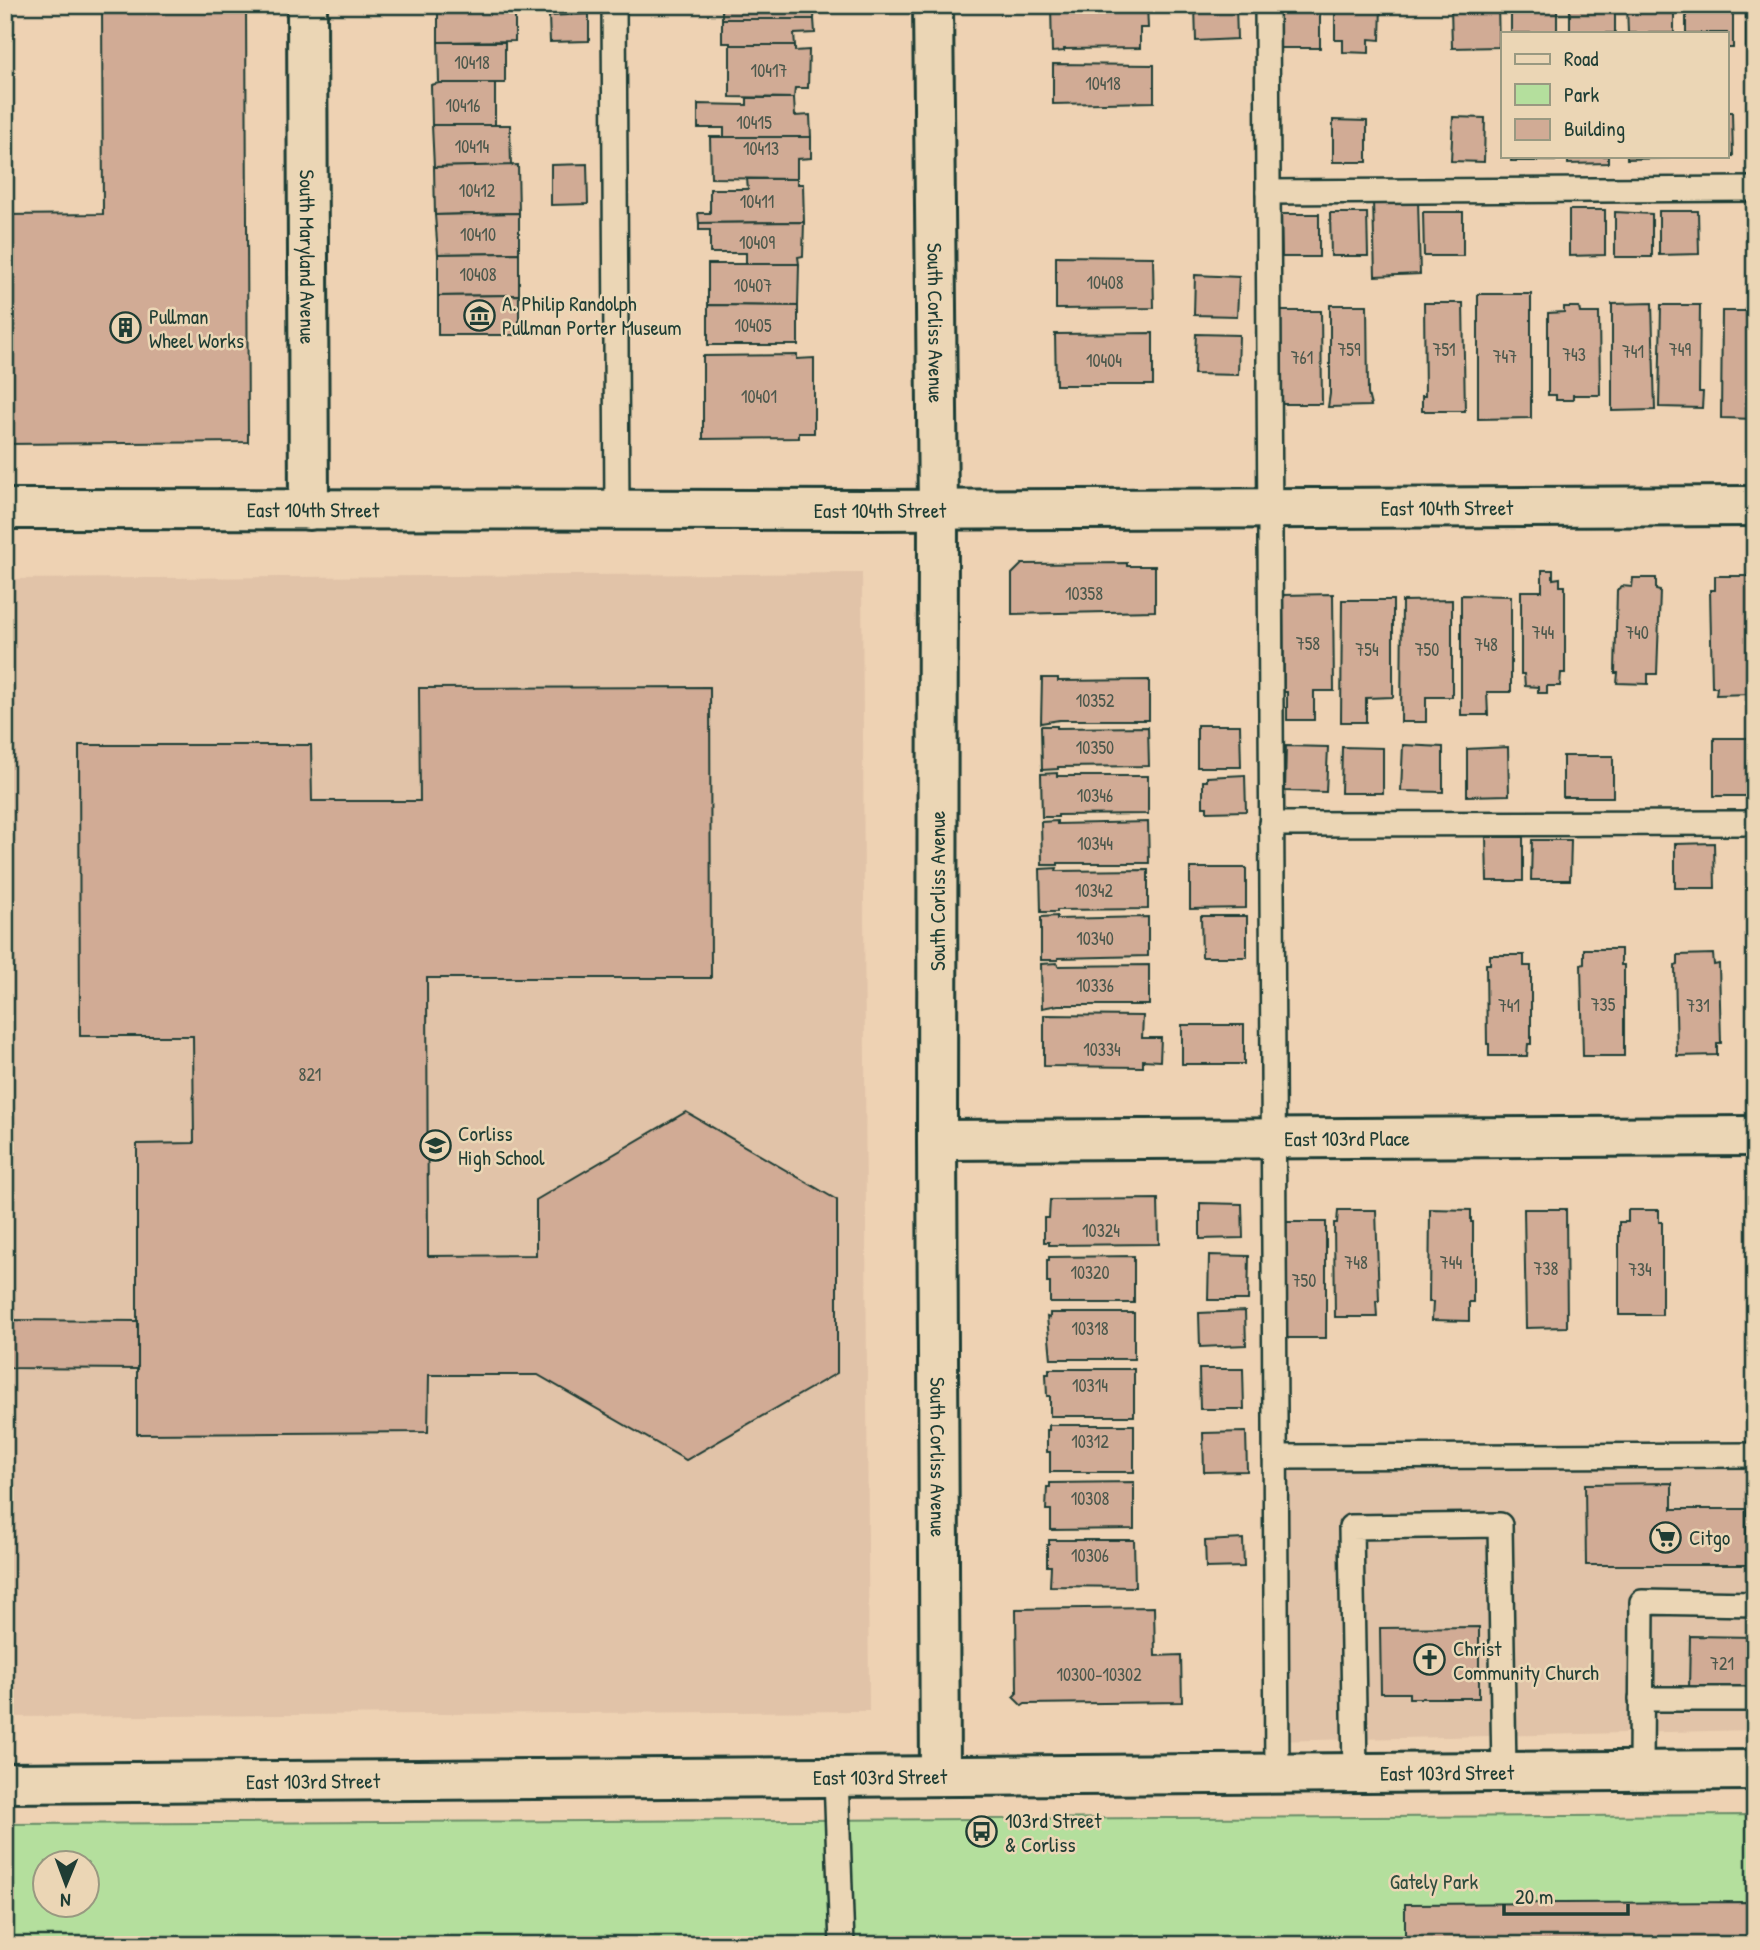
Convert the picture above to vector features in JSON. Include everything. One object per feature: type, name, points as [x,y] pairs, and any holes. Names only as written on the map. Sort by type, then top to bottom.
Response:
[{"type":"street","name":"South Maryland Avenue","points":[[307,5],[309,510]]},
{"type":"street","name":"South Corliss Avenue","points":[[933,5],[938,510],[940,1776]]},
{"type":"street","name":"East 104th Street","points":[[5,509],[938,510],[1755,506]]},
{"type":"street","name":"East 103rd Place","points":[[937,1140],[1755,1136]]},
{"type":"street","name":"East 103rd Street","points":[[5,1783],[1755,1770]]},
{"type":"lane","points":[[614,5],[617,510]]},
{"type":"lane","points":[[1267,5],[1277,1774]]},
{"type":"lane","points":[[1268,192],[1755,189]]},
{"type":"lane","points":[[1271,824],[1755,823]]},
{"type":"lane","points":[[1275,1457],[1755,1455]]},
{"type":"lane","points":[[1355,1773],[1351,1527],[1500,1525],[1504,1772]]},
{"type":"lane","points":[[1641,1771],[1642,1602],[1755,1604]]},
{"type":"lane","points":[[1641,1699],[1755,1699]]},
{"type":"lane","points":[[836,1777],[842,1945]]},
{"type":"shaded area","name":"Corliss High School","points":[[862,573],[869,1711],[5,1717],[5,579]]},
{"type":"shaded area","points":[[1755,1450],[1755,1730],[1270,1741],[1270,1451]]},
{"type":"green space","name":"Gately Park","points":[[1755,1815],[1755,1945],[5,1945],[5,1824]]},
{"type":"building","name":"Pullman Wheel Works","points":[[102,5],[246,5],[248,442],[5,444],[5,215],[103,214]]},
{"type":"building","points":[[438,5],[515,5],[515,41],[438,42]]},
{"type":"building","points":[[722,5],[815,5],[814,19],[722,19]]},
{"type":"building","points":[[1051,5],[1147,5],[1148,28],[1140,28],[1140,48],[1064,49],[1052,52]]},
{"type":"building","points":[[1195,5],[1236,5],[1237,39],[1196,41]]},
{"type":"building","points":[[1278,5],[1320,5],[1320,48],[1278,48]]},
{"type":"building","points":[[1335,5],[1381,5],[1380,40],[1369,39],[1369,53],[1343,52],[1343,40],[1335,40]]},
{"type":"building","points":[[1451,5],[1498,5],[1499,47],[1452,48]]},
{"type":"building","points":[[1511,5],[1557,5],[1557,32],[1511,32]]},
{"type":"building","points":[[1570,5],[1615,5],[1615,32],[1570,32]]},
{"type":"building","points":[[1627,5],[1674,5],[1674,32],[1628,32]]},
{"type":"building","points":[[1686,5],[1733,5],[1733,48],[1728,48],[1728,32],[1686,32]]},
{"type":"building","points":[[1746,5],[1755,5],[1755,47],[1746,47]]},
{"type":"building","points":[[589,14],[589,41],[550,42],[549,16]]},
{"type":"building","points":[[722,19],[814,19],[815,33],[794,34],[795,45],[730,45],[722,43]]},
{"type":"building","points":[[438,42],[505,42],[505,83],[439,83]]},
{"type":"building","points":[[730,45],[795,45],[795,51],[809,50],[808,88],[795,88],[794,98],[730,97]]},
{"type":"building","points":[[1053,64],[1154,65],[1154,102],[1053,104]]},
{"type":"building","points":[[495,83],[495,125],[432,125],[431,85]]},
{"type":"building","points":[[747,98],[794,98],[795,116],[810,115],[811,137],[724,137],[724,128],[698,128],[698,104],[747,105]]},
{"type":"building","points":[[1747,101],[1755,101],[1755,160],[1747,160]]},
{"type":"building","points":[[1728,112],[1732,112],[1733,156],[1728,156]]},
{"type":"building","points":[[1453,117],[1485,118],[1484,162],[1451,161]]},
{"type":"building","points":[[1333,120],[1367,121],[1367,162],[1333,162]]},
{"type":"building","points":[[432,125],[510,125],[511,166],[434,167]]},
{"type":"building","points":[[710,137],[811,137],[811,158],[797,159],[797,179],[711,178]]},
{"type":"building","points":[[1511,158],[1555,158],[1555,161],[1511,161]]},
{"type":"building","points":[[1568,158],[1608,158],[1608,163],[1568,164]]},
{"type":"building","points":[[587,164],[588,204],[551,205],[551,165]]},
{"type":"building","points":[[518,165],[519,213],[435,215],[434,167]]},
{"type":"building","points":[[747,179],[797,179],[797,184],[803,184],[804,222],[699,223],[698,213],[710,213],[710,189],[748,189]]},
{"type":"building","points":[[1418,200],[1420,274],[1375,276],[1373,201]]},
{"type":"building","points":[[1569,210],[1605,210],[1605,255],[1569,256]]},
{"type":"building","points":[[1659,211],[1698,211],[1699,254],[1659,255]]},
{"type":"building","points":[[1423,212],[1463,212],[1463,256],[1424,256]]},
{"type":"building","points":[[1615,212],[1652,214],[1652,257],[1615,257]]},
{"type":"building","points":[[519,213],[519,253],[438,254],[435,215]]},
{"type":"building","points":[[1330,213],[1367,213],[1368,256],[1331,256]]},
{"type":"building","points":[[1281,214],[1319,214],[1319,257],[1282,257]]},
{"type":"building","points":[[804,222],[803,256],[798,257],[799,264],[746,264],[746,253],[710,253],[710,230],[699,230],[699,223]]},
{"type":"building","points":[[519,253],[519,295],[438,296],[438,254]]},
{"type":"building","points":[[1056,256],[1153,257],[1154,308],[1056,309]]},
{"type":"building","points":[[708,264],[799,264],[798,306],[708,305]]},
{"type":"building","points":[[1195,275],[1239,277],[1237,316],[1194,315]]},
{"type":"building","points":[[1478,294],[1531,294],[1531,418],[1478,419]]},
{"type":"building","name":"A. Philip Randolph Pullman Porter Museum","points":[[519,295],[519,335],[438,335],[438,296]]},
{"type":"building","points":[[1424,303],[1463,303],[1465,411],[1422,411],[1422,396],[1425,396]]},
{"type":"building","points":[[1652,303],[1655,410],[1612,411],[1612,304]]},
{"type":"building","points":[[708,305],[798,306],[798,345],[708,345]]},
{"type":"building","points":[[1330,305],[1367,305],[1368,394],[1371,406],[1328,407]]},
{"type":"building","points":[[1661,305],[1700,305],[1699,392],[1703,392],[1702,408],[1659,407]]},
{"type":"building","points":[[1564,307],[1579,307],[1580,313],[1599,313],[1600,395],[1573,395],[1573,400],[1556,400],[1556,395],[1548,395],[1548,313],[1564,312]]},
{"type":"building","points":[[1281,311],[1321,311],[1322,404],[1282,404]]},
{"type":"building","points":[[1722,311],[1755,311],[1755,419],[1721,418]]},
{"type":"building","points":[[1153,333],[1153,385],[1056,385],[1055,334]]},
{"type":"building","points":[[1196,334],[1239,335],[1238,375],[1194,374]]},
{"type":"building","points":[[797,355],[797,359],[814,358],[814,433],[799,433],[799,438],[703,439],[703,356]]},
{"type":"building","points":[[1127,563],[1127,566],[1155,566],[1155,611],[1012,614],[1012,574],[1022,564]]},
{"type":"building","points":[[1542,570],[1553,570],[1553,579],[1560,578],[1560,586],[1565,586],[1565,673],[1561,673],[1560,686],[1547,686],[1547,693],[1538,693],[1538,687],[1525,686],[1524,674],[1521,674],[1521,591],[1542,591]]},
{"type":"building","points":[[1715,576],[1751,576],[1754,674],[1751,674],[1752,694],[1716,695],[1717,687],[1712,687],[1710,590],[1715,590]]},
{"type":"building","points":[[1633,578],[1656,578],[1656,590],[1660,591],[1657,674],[1648,674],[1648,684],[1617,683],[1618,673],[1615,673],[1617,590],[1622,586],[1632,587]]},
{"type":"building","points":[[1333,594],[1334,691],[1314,691],[1314,720],[1287,720],[1287,692],[1284,692],[1283,595]]},
{"type":"building","points":[[1461,595],[1511,596],[1511,692],[1487,692],[1488,715],[1461,715]]},
{"type":"building","points":[[1342,600],[1393,600],[1393,697],[1366,698],[1366,722],[1341,722]]},
{"type":"building","points":[[1452,600],[1452,697],[1426,697],[1426,722],[1401,722],[1402,601]]},
{"type":"building","points":[[1042,678],[1058,678],[1058,681],[1149,680],[1149,720],[1059,720],[1041,723]]},
{"type":"building","points":[[710,687],[711,978],[427,978],[428,1256],[536,1255],[536,1200],[686,1112],[837,1200],[837,1373],[686,1460],[538,1375],[429,1375],[428,1432],[137,1434],[137,1144],[194,1143],[193,1036],[80,1036],[79,745],[311,745],[312,801],[420,801],[419,688]]},
{"type":"building","points":[[1197,725],[1240,725],[1241,767],[1197,767]]},
{"type":"building","points":[[1041,726],[1148,727],[1149,766],[1058,767],[1042,770]]},
{"type":"building","points":[[1714,738],[1753,738],[1753,796],[1714,796]]},
{"type":"building","points":[[1403,745],[1443,747],[1443,792],[1401,791]]},
{"type":"building","points":[[1286,746],[1328,747],[1326,792],[1285,791]]},
{"type":"building","points":[[1342,747],[1383,748],[1383,793],[1341,793]]},
{"type":"building","points":[[1508,747],[1509,795],[1467,796],[1467,749]]},
{"type":"building","points":[[1563,756],[1613,756],[1613,797],[1563,797]]},
{"type":"building","points":[[1057,773],[1057,776],[1148,776],[1148,814],[1042,817],[1041,774]]},
{"type":"building","points":[[1245,775],[1246,811],[1207,812],[1207,807],[1203,807],[1203,781],[1207,781],[1207,777]]},
{"type":"building","points":[[1057,821],[1057,824],[1148,822],[1149,863],[1042,865],[1041,822]]},
{"type":"building","points":[[1486,837],[1523,837],[1523,881],[1487,881]]},
{"type":"building","points":[[1532,840],[1571,840],[1570,880],[1531,880]]},
{"type":"building","points":[[1714,843],[1715,888],[1675,888],[1675,844]]},
{"type":"building","points":[[1057,868],[1056,871],[1148,870],[1148,909],[1041,912],[1040,869]]},
{"type":"building","points":[[1190,868],[1246,868],[1246,908],[1190,909]]},
{"type":"building","points":[[1057,916],[1057,919],[1148,917],[1148,956],[1041,960],[1041,917]]},
{"type":"building","points":[[1201,916],[1247,916],[1247,957],[1202,957]]},
{"type":"building","points":[[1584,949],[1621,949],[1621,965],[1624,965],[1624,1056],[1583,1056],[1581,965],[1584,964]]},
{"type":"building","points":[[1713,954],[1714,965],[1719,964],[1721,1043],[1717,1043],[1717,1055],[1677,1056],[1675,966],[1678,965],[1678,955]]},
{"type":"building","points":[[1490,955],[1524,955],[1524,966],[1531,966],[1531,1044],[1528,1044],[1527,1056],[1489,1056],[1486,964],[1490,964]]},
{"type":"building","points":[[1057,963],[1058,966],[1149,965],[1149,1005],[1058,1005],[1042,1008],[1041,964]]},
{"type":"building","points":[[1044,1015],[1143,1016],[1142,1038],[1161,1038],[1160,1061],[1143,1060],[1143,1067],[1044,1066]]},
{"type":"building","points":[[1182,1025],[1244,1025],[1244,1064],[1182,1064]]},
{"type":"building","points":[[1158,1199],[1159,1244],[1049,1245],[1049,1242],[1044,1242],[1044,1218],[1049,1218],[1050,1200]]},
{"type":"building","points":[[1200,1203],[1242,1204],[1243,1238],[1200,1239]]},
{"type":"building","points":[[1430,1209],[1471,1210],[1473,1302],[1469,1302],[1469,1321],[1432,1320],[1433,1302],[1429,1302]]},
{"type":"building","points":[[1524,1209],[1566,1209],[1567,1327],[1526,1328]]},
{"type":"building","points":[[1338,1210],[1376,1210],[1379,1301],[1376,1301],[1377,1317],[1335,1317],[1334,1223],[1337,1223]]},
{"type":"building","points":[[1628,1210],[1659,1210],[1659,1222],[1662,1222],[1662,1315],[1619,1315],[1619,1222],[1628,1222]]},
{"type":"building","points":[[1283,1222],[1326,1222],[1326,1338],[1283,1338]]},
{"type":"building","points":[[5,1236],[7,1567],[5,1567]]},
{"type":"building","points":[[1209,1255],[1249,1256],[1248,1300],[1208,1300]]},
{"type":"building","points":[[1134,1256],[1134,1303],[1050,1303],[1050,1283],[1047,1283],[1049,1257]]},
{"type":"building","points":[[1245,1311],[1246,1345],[1200,1347],[1199,1313]]},
{"type":"building","points":[[1050,1313],[1134,1313],[1134,1359],[1051,1359],[1047,1317],[1050,1318]]},
{"type":"building","points":[[6,1320],[138,1321],[138,1369],[6,1368]]},
{"type":"building","points":[[1049,1369],[1134,1369],[1134,1416],[1050,1416],[1046,1374],[1049,1374]]},
{"type":"building","points":[[1199,1369],[1243,1369],[1244,1409],[1200,1409]]},
{"type":"building","points":[[1049,1425],[1134,1425],[1134,1472],[1050,1472],[1050,1452],[1047,1452]]},
{"type":"building","points":[[1246,1432],[1247,1471],[1204,1472],[1203,1433]]},
{"type":"building","points":[[1134,1482],[1134,1529],[1051,1530],[1051,1510],[1046,1510],[1047,1487],[1050,1487],[1050,1483]]},
{"type":"building","name":"Citgo","points":[[1672,1483],[1672,1509],[1746,1509],[1746,1565],[1586,1565],[1585,1484]]},
{"type":"building","points":[[1243,1539],[1244,1567],[1206,1568],[1205,1541]]},
{"type":"building","points":[[1049,1540],[1134,1540],[1135,1587],[1050,1586],[1051,1566],[1047,1566]]},
{"type":"building","points":[[1154,1607],[1155,1656],[1181,1655],[1182,1702],[1022,1706],[1013,1697],[1017,1693],[1016,1609]]},
{"type":"building","name":"Christ Community Church","points":[[1479,1627],[1479,1698],[1409,1698],[1409,1693],[1381,1693],[1380,1628]]},
{"type":"building","points":[[1690,1636],[1755,1637],[1755,1690],[1689,1690]]},
{"type":"building","points":[[1747,1902],[1747,1945],[1405,1945],[1405,1904]]},
{"type":"place","name":"A. Philip Randolph Pullman Porter Museum","points":[[479,315]]},
{"type":"place","name":"Pullman Wheel Works","points":[[126,328]]},
{"type":"place","name":"Corliss High School","points":[[435,1145]]},
{"type":"place","name":"Citgo","points":[[1666,1537]]},
{"type":"place","name":"Christ Community Church","points":[[1430,1660]]},
{"type":"place","name":"103rd Street & Corliss","points":[[982,1832]]}]
